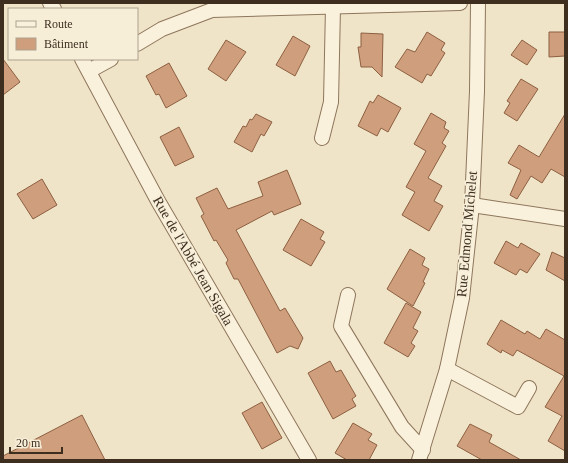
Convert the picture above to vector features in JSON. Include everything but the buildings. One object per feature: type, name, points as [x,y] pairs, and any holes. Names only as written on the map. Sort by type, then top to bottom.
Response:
[{"type":"street","points":[[138,43],[211,6],[332,7],[460,3]]},
{"type":"street","name":"Rue Edmond Michelet","points":[[421,455],[447,369],[462,298],[472,205],[477,91],[478,3]]},
{"type":"street","points":[[322,138],[331,102],[332,7]]},
{"type":"street","name":"Rue de l'Abbé Jean Sigala","points":[[83,60],[158,201],[309,460]]},
{"type":"street","points":[[89,71],[109,60]]},
{"type":"street","points":[[472,205],[565,219]]},
{"type":"street","points":[[348,295],[341,326],[402,427],[421,455]]},
{"type":"street","points":[[447,369],[518,407],[529,388]]}]
